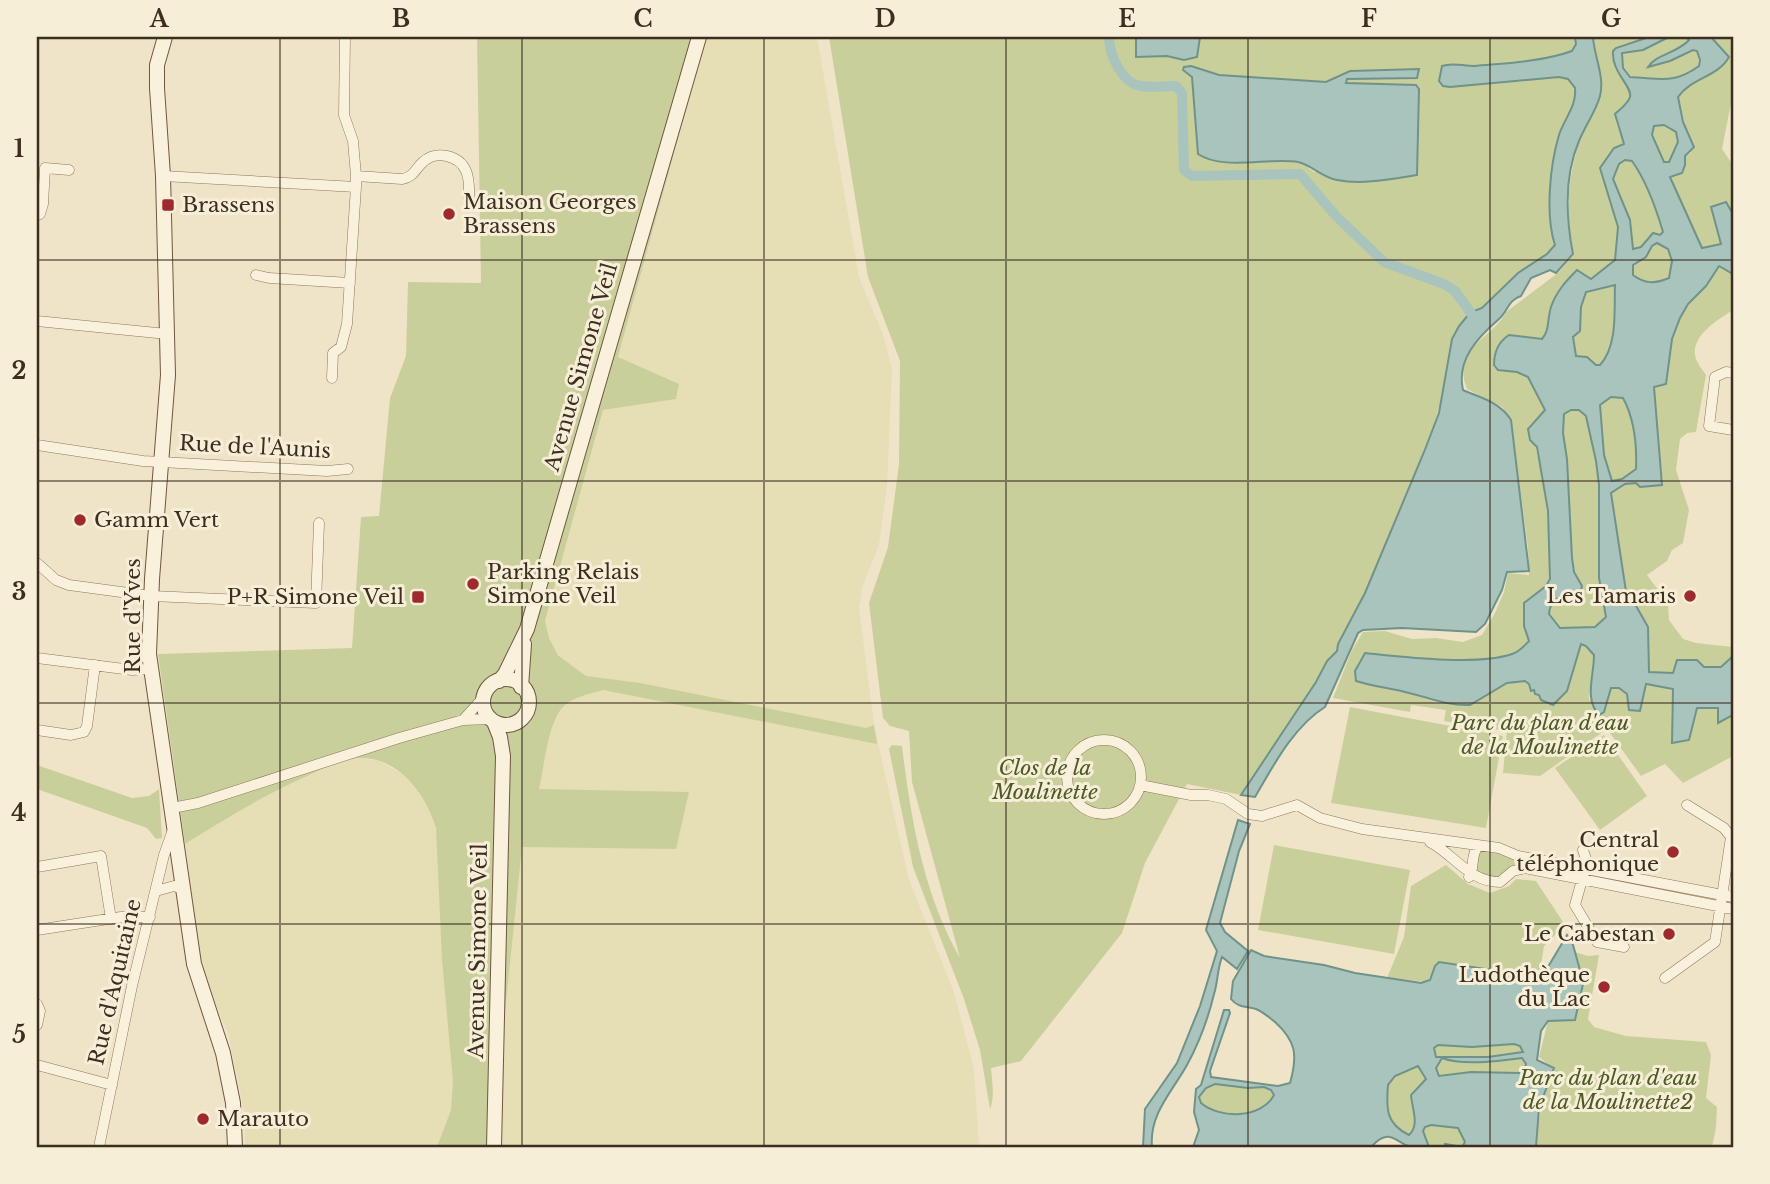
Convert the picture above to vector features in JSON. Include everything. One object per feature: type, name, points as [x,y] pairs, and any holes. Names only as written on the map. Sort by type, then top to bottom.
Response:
[{"type":"main road","name":"Rue d'Yves","points":[[165,37],[157,65],[163,176],[168,385],[149,654],[194,964],[230,1083],[235,1147]]},
{"type":"main road","name":"Avenue Simone Veil","points":[[527,629],[699,37]]},
{"type":"main road","points":[[503,756],[500,737],[484,709],[483,698],[490,686],[505,674],[527,629]]},
{"type":"main road","points":[[503,756],[516,723],[524,716],[528,706],[520,678],[527,629]]},
{"type":"main road","points":[[499,681],[512,681],[522,687]]},
{"type":"main road","points":[[492,720],[506,725],[516,723]]},
{"type":"main road","name":"Avenue Simone Veil","points":[[494,1147],[503,756]]},
{"type":"street","points":[[332,378],[333,353],[341,347],[347,324],[356,181],[354,141],[344,115],[345,37]]},
{"type":"street","points":[[163,176],[356,181],[410,178],[423,162],[440,155],[457,160],[465,169],[469,181],[469,199]]},
{"type":"street","points":[[37,215],[40,214],[43,204],[45,168],[69,170]]},
{"type":"street","points":[[256,275],[350,283]]},
{"type":"street","points":[[37,321],[167,334]]},
{"type":"street","points":[[1733,373],[1726,372],[1715,377],[1709,426],[1733,430]]},
{"type":"street","name":"Rue de l'Aunis","points":[[37,445],[161,461],[327,471],[348,469]]},
{"type":"street","points":[[37,563],[56,580],[69,585],[151,596],[316,603],[319,523]]},
{"type":"street","points":[[37,658],[132,670],[151,669]]},
{"type":"street","points":[[37,730],[71,735],[85,732],[95,665]]},
{"type":"street","points":[[463,720],[483,698]]},
{"type":"street","points":[[172,808],[198,803],[369,747],[463,720],[492,720]]},
{"type":"street","points":[[1106,739],[1128,748],[1136,758],[1141,769],[1140,785],[1130,803],[1121,811],[1097,814],[1076,803],[1066,782],[1067,771],[1073,754],[1082,746],[1094,740],[1106,739]]},
{"type":"street","points":[[1140,785],[1226,799],[1248,814],[1262,816],[1297,805],[1320,818],[1362,829],[1499,848],[1582,874],[1733,909]]},
{"type":"street","points":[[1665,978],[1715,942],[1731,837],[1724,828],[1687,806]]},
{"type":"street","name":"Rue d'Aquitaine","points":[[99,1147],[132,986],[174,827]]},
{"type":"street","points":[[1424,838],[1437,845],[1469,876],[1484,880],[1500,882],[1513,871],[1525,868],[1733,897]]},
{"type":"street","points":[[1469,876],[1471,860],[1478,846]]},
{"type":"street","points":[[1583,850],[1587,862],[1574,905],[1597,942],[1624,947]]},
{"type":"street","points":[[37,867],[103,853],[111,919]]},
{"type":"street","points":[[159,876],[172,871],[181,874]]},
{"type":"street","points":[[156,891],[174,886],[183,889]]},
{"type":"street","points":[[37,930],[111,919],[150,917]]},
{"type":"street","points":[[37,1004],[40,1011],[37,1025]]},
{"type":"street","points":[[37,1065],[112,1085]]},
{"type":"shaded area","points":[[706,37],[817,37],[859,277],[884,337],[892,369],[887,486],[879,545],[863,585],[859,608],[874,725],[909,880],[954,992],[974,1069],[979,1147],[245,1147],[244,1111],[228,1033],[203,975],[185,844],[262,796],[341,760],[360,758],[379,761],[404,775],[421,791],[436,828],[522,847],[554,720],[562,708],[573,699],[586,676],[558,654],[549,638],[545,621],[603,410],[676,399],[678,384],[618,358]]},
{"type":"green space","points":[[477,37],[706,37],[618,357],[679,384],[676,399],[603,410],[545,621],[549,638],[558,655],[586,676],[640,683],[866,728],[874,725],[877,744],[603,690],[581,696],[566,704],[553,724],[539,789],[689,792],[676,849],[522,847],[491,1147],[437,1147],[451,1110],[453,1082],[442,959],[436,828],[425,802],[398,770],[386,763],[372,759],[351,759],[332,764],[275,791],[185,844],[158,654],[352,648],[361,517],[379,516],[390,398],[406,356],[408,282],[481,283]]},
{"type":"green space","name":"Clos de la Moulinette","points":[[829,37],[1136,37],[1136,57],[1167,56],[1184,60],[1197,57],[1200,37],[1575,37],[1576,44],[1572,51],[1548,58],[1442,67],[1439,78],[1443,86],[1559,77],[1568,79],[1575,88],[1573,105],[1557,141],[1551,171],[1550,219],[1555,245],[1547,254],[1518,273],[1459,326],[1450,347],[1443,393],[1434,426],[1365,593],[1338,644],[1337,651],[1327,661],[1241,795],[1187,784],[1145,863],[1122,933],[1021,1061],[991,1068],[993,1094],[990,1109],[980,1050],[964,999],[913,867],[889,749],[892,745],[902,746],[920,855],[937,908],[960,958],[912,782],[909,731],[890,726],[883,718],[869,603],[888,547],[899,464],[900,361],[868,277]],"holes":[[[1191,66],[1219,75],[1326,82],[1350,71],[1416,78],[1346,79],[1346,83],[1416,85],[1419,89],[1417,174],[1314,172],[1301,162],[1228,162],[1198,154]]]},
{"type":"green space","name":"Parc du plan d'eau de la Moulinette","points":[[1593,37],[1649,37],[1621,46],[1615,68],[1631,95],[1616,119],[1624,145],[1600,168],[1618,227],[1615,260],[1591,279],[1577,270],[1556,296],[1542,340],[1509,335],[1498,349],[1494,361],[1498,370],[1517,372],[1528,377],[1545,410],[1530,425],[1546,501],[1550,579],[1546,586],[1524,604],[1524,626],[1530,640],[1513,654],[1499,658],[1441,659],[1365,653],[1358,663],[1356,674],[1359,682],[1438,703],[1478,698],[1507,683],[1525,681],[1553,705],[1567,691],[1581,644],[1586,645],[1594,655],[1589,699],[1604,712],[1611,688],[1619,688],[1627,694],[1628,707],[1644,685],[1671,687],[1672,743],[1697,708],[1718,708],[1718,723],[1733,715],[1733,756],[1683,783],[1665,764],[1641,776],[1607,729],[1540,776],[1503,773],[1507,731],[1444,721],[1446,710],[1411,705],[1410,712],[1333,698],[1352,650],[1363,632],[1385,631],[1412,639],[1436,638],[1463,642],[1482,635],[1504,592],[1508,573],[1529,575],[1528,548],[1511,420],[1502,407],[1467,389],[1463,375],[1464,363],[1468,353],[1506,312],[1559,272],[1574,254],[1569,221],[1571,174],[1579,142],[1597,104],[1600,90]]},
{"type":"green space","points":[[1669,37],[1686,37],[1689,40],[1679,50],[1648,65],[1658,65],[1693,50],[1698,53],[1699,66],[1674,78],[1655,80],[1628,75],[1621,63],[1622,53],[1643,50]]},
{"type":"green space","points":[[1711,37],[1733,37],[1733,101],[1722,149],[1733,165],[1733,214],[1725,201],[1711,207],[1721,243],[1702,248],[1670,177],[1677,176],[1685,156],[1691,153],[1678,97],[1690,86],[1719,69],[1729,57]]},
{"type":"green space","points":[[1664,125],[1676,132],[1678,141],[1669,162],[1664,163],[1652,135],[1654,126]]},
{"type":"green space","points":[[1625,160],[1632,161],[1642,178],[1663,232],[1661,235],[1648,237],[1641,247],[1632,249],[1613,179],[1619,164]]},
{"type":"green space","points":[[1657,243],[1668,248],[1672,261],[1669,278],[1655,282],[1633,275],[1633,264],[1646,257]]},
{"type":"green space","name":"Parc du plan d'eau de la Moulinette","points":[[1719,266],[1733,274],[1733,310],[1702,334],[1695,348],[1697,360],[1706,375],[1696,432],[1687,433],[1680,439],[1676,470],[1689,510],[1683,543],[1672,550],[1667,561],[1647,575],[1668,603],[1669,620],[1683,639],[1733,647],[1733,656],[1721,667],[1704,667],[1677,660],[1674,673],[1649,672],[1648,627],[1627,598],[1611,493],[1625,484],[1663,484],[1653,388],[1666,384],[1672,340],[1679,319]]},
{"type":"green space","points":[[1615,284],[1612,338],[1606,358],[1600,366],[1587,357],[1576,356],[1573,337],[1580,331],[1581,307],[1586,292]]},
{"type":"green space","points":[[1611,397],[1623,398],[1627,407],[1634,433],[1636,460],[1636,469],[1622,479],[1612,481],[1604,455],[1600,405]]},
{"type":"green space","points":[[1571,409],[1579,410],[1586,416],[1597,461],[1599,578],[1607,617],[1595,627],[1560,628],[1549,614],[1552,603],[1581,590],[1582,587],[1574,572],[1572,558],[1567,459],[1563,433],[1564,413]]},
{"type":"green space","points":[[1350,707],[1503,736],[1486,828],[1331,803]]},
{"type":"green space","points":[[1604,735],[1647,796],[1600,830],[1555,768]]},
{"type":"green space","points":[[37,765],[132,798],[149,796],[159,789],[162,838],[156,839],[147,828],[37,789]]},
{"type":"green space","points":[[1274,845],[1410,870],[1394,954],[1258,930]]},
{"type":"green space","points":[[1478,846],[1733,897],[1733,909],[1525,868],[1505,880],[1471,874]]},
{"type":"green space","points":[[1446,865],[1468,884],[1490,893],[1509,886],[1516,879],[1536,881],[1565,925],[1544,946],[1539,977],[1440,962],[1427,982],[1387,978],[1404,937],[1411,886]]},
{"type":"green space","name":"Parc du plan d'eau de la Moulinette2","points":[[1575,952],[1588,956],[1599,955],[1588,1019],[1594,1027],[1626,1036],[1706,1042],[1711,1055],[1706,1098],[1717,1107],[1712,1147],[1537,1147],[1541,1107],[1554,1069],[1539,1057],[1548,1021],[1575,1020],[1582,973]]},
{"type":"green space","points":[[1514,1044],[1520,1046],[1523,1052],[1488,1057],[1436,1057],[1433,1050],[1438,1045],[1472,1047]]},
{"type":"green space","points":[[1443,1058],[1470,1062],[1522,1058],[1526,1064],[1524,1071],[1519,1073],[1471,1072],[1439,1076],[1436,1068]]},
{"type":"green space","points":[[1418,1066],[1426,1079],[1411,1099],[1415,1123],[1409,1135],[1395,1126],[1389,1115],[1388,1085],[1395,1076]]},
{"type":"green space","points":[[1216,1084],[1264,1087],[1274,1094],[1260,1109],[1229,1114],[1201,1103],[1199,1097],[1206,1088]]},
{"type":"green space","points":[[1431,1125],[1458,1128],[1465,1142],[1462,1147],[1445,1144],[1444,1147],[1429,1147],[1423,1131]]},
{"type":"water","points":[[1136,37],[1200,37],[1197,57],[1184,60],[1167,56],[1136,57]]},
{"type":"water","points":[[1575,37],[1593,37],[1601,89],[1596,107],[1574,154],[1571,168],[1568,212],[1573,254],[1556,273],[1550,270],[1531,278],[1521,296],[1511,303],[1470,350],[1462,379],[1463,390],[1496,405],[1511,420],[1529,571],[1507,572],[1502,590],[1485,624],[1476,632],[1402,628],[1363,630],[1358,633],[1325,707],[1294,736],[1255,797],[1241,795],[1327,661],[1337,651],[1338,644],[1365,593],[1439,413],[1452,339],[1469,314],[1464,303],[1474,311],[1482,308],[1518,273],[1547,254],[1555,245],[1549,205],[1551,175],[1559,135],[1572,107],[1575,88],[1568,79],[1559,77],[1443,86],[1439,81],[1442,66],[1474,66],[1548,58],[1572,51],[1576,44]]},
{"type":"water","points":[[1649,37],[1669,37],[1643,50],[1622,53],[1623,68],[1630,77],[1673,78],[1699,66],[1697,51],[1693,50],[1670,61],[1648,67],[1656,59],[1679,48],[1689,40],[1686,37],[1711,37],[1729,57],[1718,69],[1690,86],[1678,97],[1683,122],[1694,147],[1685,156],[1682,173],[1670,177],[1702,248],[1721,244],[1711,207],[1726,202],[1733,214],[1733,274],[1719,266],[1706,286],[1688,304],[1672,339],[1666,384],[1654,387],[1662,485],[1640,487],[1636,483],[1625,484],[1611,493],[1627,598],[1635,604],[1648,627],[1649,672],[1673,673],[1677,660],[1697,660],[1704,667],[1721,667],[1733,656],[1733,715],[1718,723],[1718,708],[1697,708],[1689,740],[1672,743],[1673,689],[1646,684],[1640,711],[1629,710],[1627,694],[1619,688],[1611,688],[1604,712],[1599,715],[1594,709],[1591,695],[1594,655],[1581,644],[1567,691],[1553,705],[1541,700],[1525,681],[1507,683],[1470,705],[1461,705],[1356,681],[1355,671],[1365,653],[1440,660],[1497,658],[1515,653],[1529,641],[1524,626],[1524,603],[1546,586],[1550,579],[1548,511],[1537,447],[1530,440],[1528,429],[1545,410],[1528,377],[1517,372],[1498,370],[1494,365],[1495,356],[1499,344],[1509,335],[1542,339],[1553,302],[1569,278],[1577,270],[1591,279],[1615,260],[1618,227],[1600,168],[1614,148],[1624,144],[1615,114],[1628,102],[1630,93],[1615,66],[1613,51]],"holes":[[[1664,125],[1676,132],[1678,142],[1669,162],[1664,162],[1652,135],[1654,126]],[[1625,160],[1632,161],[1651,195],[1663,232],[1660,235],[1653,233],[1641,247],[1633,249],[1630,220],[1613,179],[1619,164]],[[1657,243],[1668,249],[1672,261],[1669,278],[1650,282],[1633,275],[1633,265],[1646,257]],[[1615,285],[1612,338],[1610,348],[1600,365],[1587,357],[1576,356],[1573,337],[1580,331],[1581,307],[1586,292]],[[1611,397],[1623,398],[1634,432],[1636,469],[1622,479],[1612,481],[1604,455],[1600,405]],[[1579,410],[1586,416],[1599,485],[1599,578],[1606,617],[1595,627],[1560,628],[1549,614],[1552,603],[1581,590],[1582,586],[1574,572],[1572,558],[1567,459],[1563,433],[1564,414]]]},
{"type":"water","points":[[1191,66],[1219,75],[1326,82],[1350,71],[1419,69],[1417,78],[1347,79],[1346,83],[1416,85],[1419,89],[1417,175],[1357,182],[1332,179],[1298,162],[1233,163],[1208,159],[1198,154],[1192,77],[1183,70],[1184,67]]},
{"type":"water","points":[[1238,820],[1250,824],[1239,851],[1220,923],[1225,932],[1248,951],[1237,969],[1222,957],[1212,1003],[1199,1039],[1158,1114],[1152,1135],[1152,1147],[1143,1147],[1145,1109],[1177,1063],[1200,1006],[1217,951],[1206,930]]},
{"type":"water","points":[[1567,935],[1573,945],[1580,970],[1585,975],[1575,1020],[1548,1021],[1541,1031],[1537,1060],[1554,1068],[1539,1108],[1536,1147],[1462,1147],[1465,1142],[1458,1128],[1431,1125],[1423,1131],[1429,1147],[1411,1147],[1388,1137],[1371,1147],[1193,1147],[1199,1130],[1194,1112],[1196,1089],[1201,1085],[1224,1010],[1229,1010],[1230,1013],[1210,1071],[1211,1077],[1278,1086],[1290,1083],[1294,1056],[1287,1036],[1264,1013],[1239,1005],[1231,999],[1233,981],[1251,950],[1264,956],[1421,983],[1430,980],[1439,962],[1540,977]],"holes":[[[1514,1044],[1520,1046],[1523,1052],[1488,1057],[1436,1057],[1434,1048],[1438,1045],[1472,1047]],[[1442,1058],[1470,1062],[1522,1058],[1526,1064],[1524,1071],[1519,1073],[1471,1072],[1439,1076],[1436,1068]],[[1418,1066],[1426,1079],[1411,1095],[1415,1122],[1409,1135],[1401,1131],[1389,1115],[1388,1085],[1395,1076]],[[1215,1084],[1264,1087],[1274,1095],[1260,1109],[1229,1114],[1201,1103],[1199,1097],[1206,1088]]]},
{"type":"waterway","points":[[1109,37],[1114,59],[1128,80],[1145,87],[1176,86],[1182,93],[1184,170],[1192,176],[1300,174],[1336,216],[1384,262],[1444,284],[1455,291],[1473,316]]},
{"type":"place","name":"Brassens","points":[[168,205]]},
{"type":"place","name":"Maison Georges Brassens","points":[[449,214]]},
{"type":"place","name":"Gamm Vert","points":[[80,520]]},
{"type":"place","name":"Parking Relais Simone Veil","points":[[473,584]]},
{"type":"place","name":"Les Tamaris","points":[[1690,596]]},
{"type":"place","name":"P+R Simone Veil","points":[[418,597]]},
{"type":"place","name":"Central téléphonique","points":[[1673,852]]},
{"type":"place","name":"Le Cabestan","points":[[1669,934]]},
{"type":"place","name":"Ludothèque du Lac","points":[[1604,987]]},
{"type":"place","name":"Marauto","points":[[203,1119]]}]
